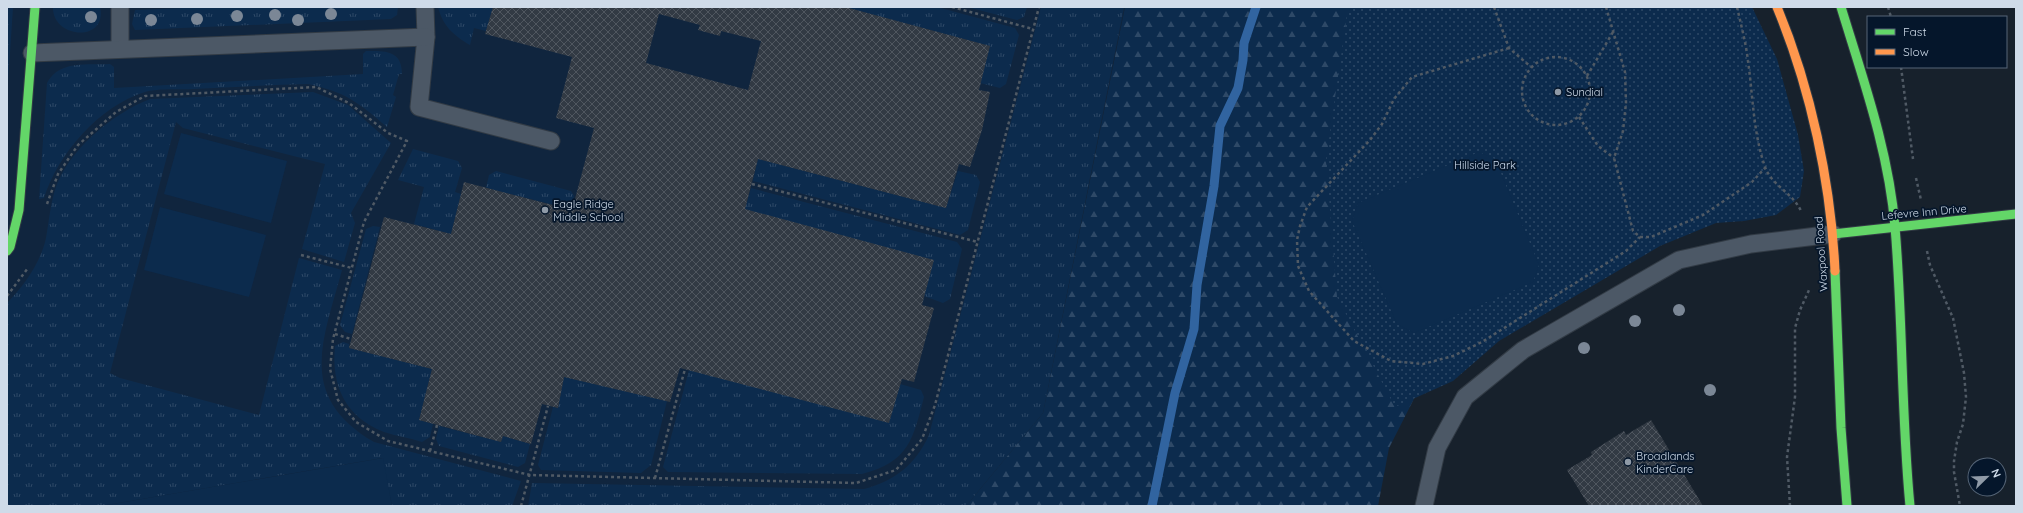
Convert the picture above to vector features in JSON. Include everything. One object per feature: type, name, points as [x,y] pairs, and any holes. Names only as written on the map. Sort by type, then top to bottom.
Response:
[{"type":"street","points":[[7,251],[10,247],[19,210],[35,7]]},
{"type":"street","name":"Waxpool Road","points":[[1777,7],[1786,29],[1813,116],[1833,234],[1841,428],[1846,506]]},
{"type":"street","points":[[1841,7],[1847,23],[1878,133],[1887,172],[1895,227],[1905,457],[1910,506]]},
{"type":"street","name":"Lefevre Inn Drive","points":[[1833,234],[2016,214]]},
{"type":"lane","points":[[120,7],[120,49]]},
{"type":"lane","points":[[425,7],[426,37],[419,107],[551,141]]},
{"type":"lane","points":[[32,53],[426,37]]},
{"type":"lane","points":[[1424,506],[1437,448],[1465,397],[1523,350],[1679,260],[1751,244],[1833,234]]},
{"type":"path","points":[[952,7],[1033,29]]},
{"type":"path","points":[[47,205],[58,174],[78,145],[116,112],[146,96],[316,87],[349,103],[388,133],[407,141],[364,222],[335,334],[330,369],[338,400],[356,422],[388,441],[530,475],[856,483],[896,470],[922,439],[935,405],[1039,7]]},
{"type":"path","points":[[1494,7],[1509,48],[1531,67]]},
{"type":"path","points":[[1606,7],[1625,72],[1626,103],[1623,131],[1614,158],[1633,231],[1640,237],[1651,238],[1703,216],[1752,182],[1765,168]]},
{"type":"path","points":[[1587,76],[1613,32]]},
{"type":"path","points":[[1509,48],[1412,77],[1394,99],[1382,124],[1370,140],[1307,207],[1297,240],[1298,266],[1309,290],[1354,341],[1391,360],[1423,364],[1453,356],[1482,342],[1626,251],[1640,237]]},
{"type":"path","points":[[1550,56],[1572,60],[1587,76],[1590,98],[1579,117],[1560,126],[1539,122],[1525,107],[1521,86],[1531,67],[1550,56]]},
{"type":"path","points":[[1901,68],[1913,160]]},
{"type":"path","points":[[1579,117],[1598,146],[1614,158]]},
{"type":"path","points":[[1915,175],[1925,225],[1927,256],[1953,318],[1964,373],[1966,397],[1964,417],[1954,461],[1954,472],[1960,506]]},
{"type":"path","points":[[752,184],[978,242]]},
{"type":"path","points":[[301,255],[352,268]]},
{"type":"path","points":[[7,296],[28,270],[31,262]]},
{"type":"path","points":[[335,334],[351,340]]},
{"type":"path","points":[[655,478],[685,369]]},
{"type":"path","points":[[520,506],[530,475],[548,406]]},
{"type":"path","points":[[430,451],[437,425]]},
{"type":"shaded area","name":"Eagle Ridge Middle School","points":[[7,7],[1125,7],[1043,413],[966,506],[7,506]]},
{"type":"green space","points":[[7,7],[13,7],[7,98]]},
{"type":"green space","points":[[53,7],[100,7],[100,19],[96,27],[88,31],[70,31],[61,26],[55,18]]},
{"type":"green space","points":[[209,7],[398,7],[397,15],[391,19],[135,30],[132,24],[135,10]]},
{"type":"green space","points":[[438,7],[493,7],[486,31],[474,28],[470,45],[454,34],[446,25]]},
{"type":"green space","points":[[845,7],[937,7],[1015,28],[1019,35],[1006,84],[1000,88],[980,83],[990,46]]},
{"type":"green space","points":[[967,7],[1027,7],[1024,17],[1017,20]]},
{"type":"green space","points":[[1041,7],[1124,7],[1043,413],[966,506],[528,506],[532,483],[864,489],[875,486],[895,476],[911,463],[918,455],[929,435]]},
{"type":"green space","points":[[1125,7],[1420,7],[1421,385],[1389,448],[1378,506],[966,506],[1043,413]]},
{"type":"green space","name":"Hillside Park","points":[[1348,7],[1752,7],[1777,59],[1798,135],[1804,171],[1800,197],[1776,215],[1744,221],[1716,223],[1660,246],[1499,341],[1453,381],[1395,407],[1337,297],[1326,160]]},
{"type":"green space","points":[[366,51],[386,52],[396,56],[401,66],[402,74],[399,74],[393,95],[396,97],[387,127],[360,105],[342,95],[308,84],[145,92],[112,108],[82,134],[59,165],[50,181],[44,198],[39,199],[47,83],[59,70],[74,65],[110,64],[114,67],[114,88],[363,74],[363,54]]},
{"type":"green space","points":[[313,92],[348,105],[391,143],[351,213],[355,223],[344,262],[302,249],[325,164],[183,128],[176,122],[110,373],[120,378],[259,415],[299,258],[342,270],[323,343],[322,365],[325,386],[333,406],[349,424],[374,442],[521,481],[512,506],[392,506],[382,458],[101,506],[7,506],[7,303],[20,289],[31,273],[44,247],[55,190],[61,175],[70,161],[93,135],[107,124],[136,105],[150,99]]},
{"type":"green space","points":[[181,133],[287,161],[271,223],[164,194]]},
{"type":"green space","points":[[413,149],[458,161],[462,168],[455,192],[461,194],[451,234],[414,224],[424,187],[398,180]]},
{"type":"green space","points":[[1479,152],[1495,159],[1539,265],[1533,282],[1414,333],[1397,324],[1352,221],[1358,203]]},
{"type":"green space","points":[[758,159],[946,208],[958,171],[976,175],[980,182],[968,230],[960,235],[753,181]]},
{"type":"green space","points":[[496,171],[571,191],[574,196],[571,209],[486,188],[489,175]]},
{"type":"green space","points":[[751,188],[957,242],[962,249],[950,299],[943,303],[924,296],[745,209]]},
{"type":"green space","points":[[160,207],[266,235],[249,297],[144,270]]},
{"type":"green space","points":[[373,226],[380,227],[352,334],[345,332],[340,325],[366,229]]},
{"type":"green space","points":[[343,342],[349,344],[349,348],[432,369],[419,420],[433,424],[430,437],[422,442],[384,432],[359,418],[343,398],[335,374],[335,346]]},
{"type":"green space","points":[[689,370],[900,384],[921,390],[924,397],[912,437],[906,447],[890,463],[862,474],[668,472],[663,467]]},
{"type":"green space","points":[[564,377],[667,401],[651,465],[641,473],[541,470],[538,465],[553,407],[558,408]]},
{"type":"green space","points":[[439,426],[501,442],[503,436],[530,444],[525,463],[518,467],[439,446],[436,439]]},
{"type":"green space","points":[[383,458],[392,506],[101,506]]},
{"type":"building","name":"Eagle Ridge Middle School","points":[[493,7],[845,7],[990,46],[979,90],[990,92],[982,130],[970,167],[959,164],[946,208],[758,159],[745,209],[934,260],[922,305],[934,308],[914,382],[902,379],[889,423],[680,368],[670,402],[564,377],[558,408],[542,404],[531,444],[503,436],[501,442],[419,420],[432,369],[349,348],[384,217],[451,234],[464,182],[572,210],[594,128],[556,118],[572,57],[485,34]],"holes":[[[659,14],[700,25],[698,30],[720,36],[721,31],[761,41],[748,90],[646,63]]]},
{"type":"building","name":"Broadlands KinderCare","points":[[1651,420],[1703,506],[1589,506],[1567,470],[1592,455],[1591,452],[1624,431],[1626,435]]},
{"type":"waterway","points":[[1152,506],[1175,393],[1194,329],[1197,285],[1214,186],[1220,126],[1238,88],[1243,60],[1244,43],[1256,7]]},
{"type":"traffic: fast","points":[[7,251],[10,247],[19,210],[35,7]]},
{"type":"traffic: fast","points":[[1841,7],[1874,116],[1892,199],[1898,262],[1905,436],[1910,506]]},
{"type":"traffic: fast","points":[[1833,234],[2016,214]]},
{"type":"traffic: fast","points":[[1835,271],[1841,428],[1847,506]]},
{"type":"traffic: slow","points":[[1777,7],[1800,70],[1817,137],[1829,204],[1835,271]]},
{"type":"place","name":"Sundial","points":[[1558,92]]},
{"type":"place","name":"Eagle Ridge Middle School","points":[[545,210]]},
{"type":"place","name":"Broadlands KinderCare","points":[[1628,462]]}]
